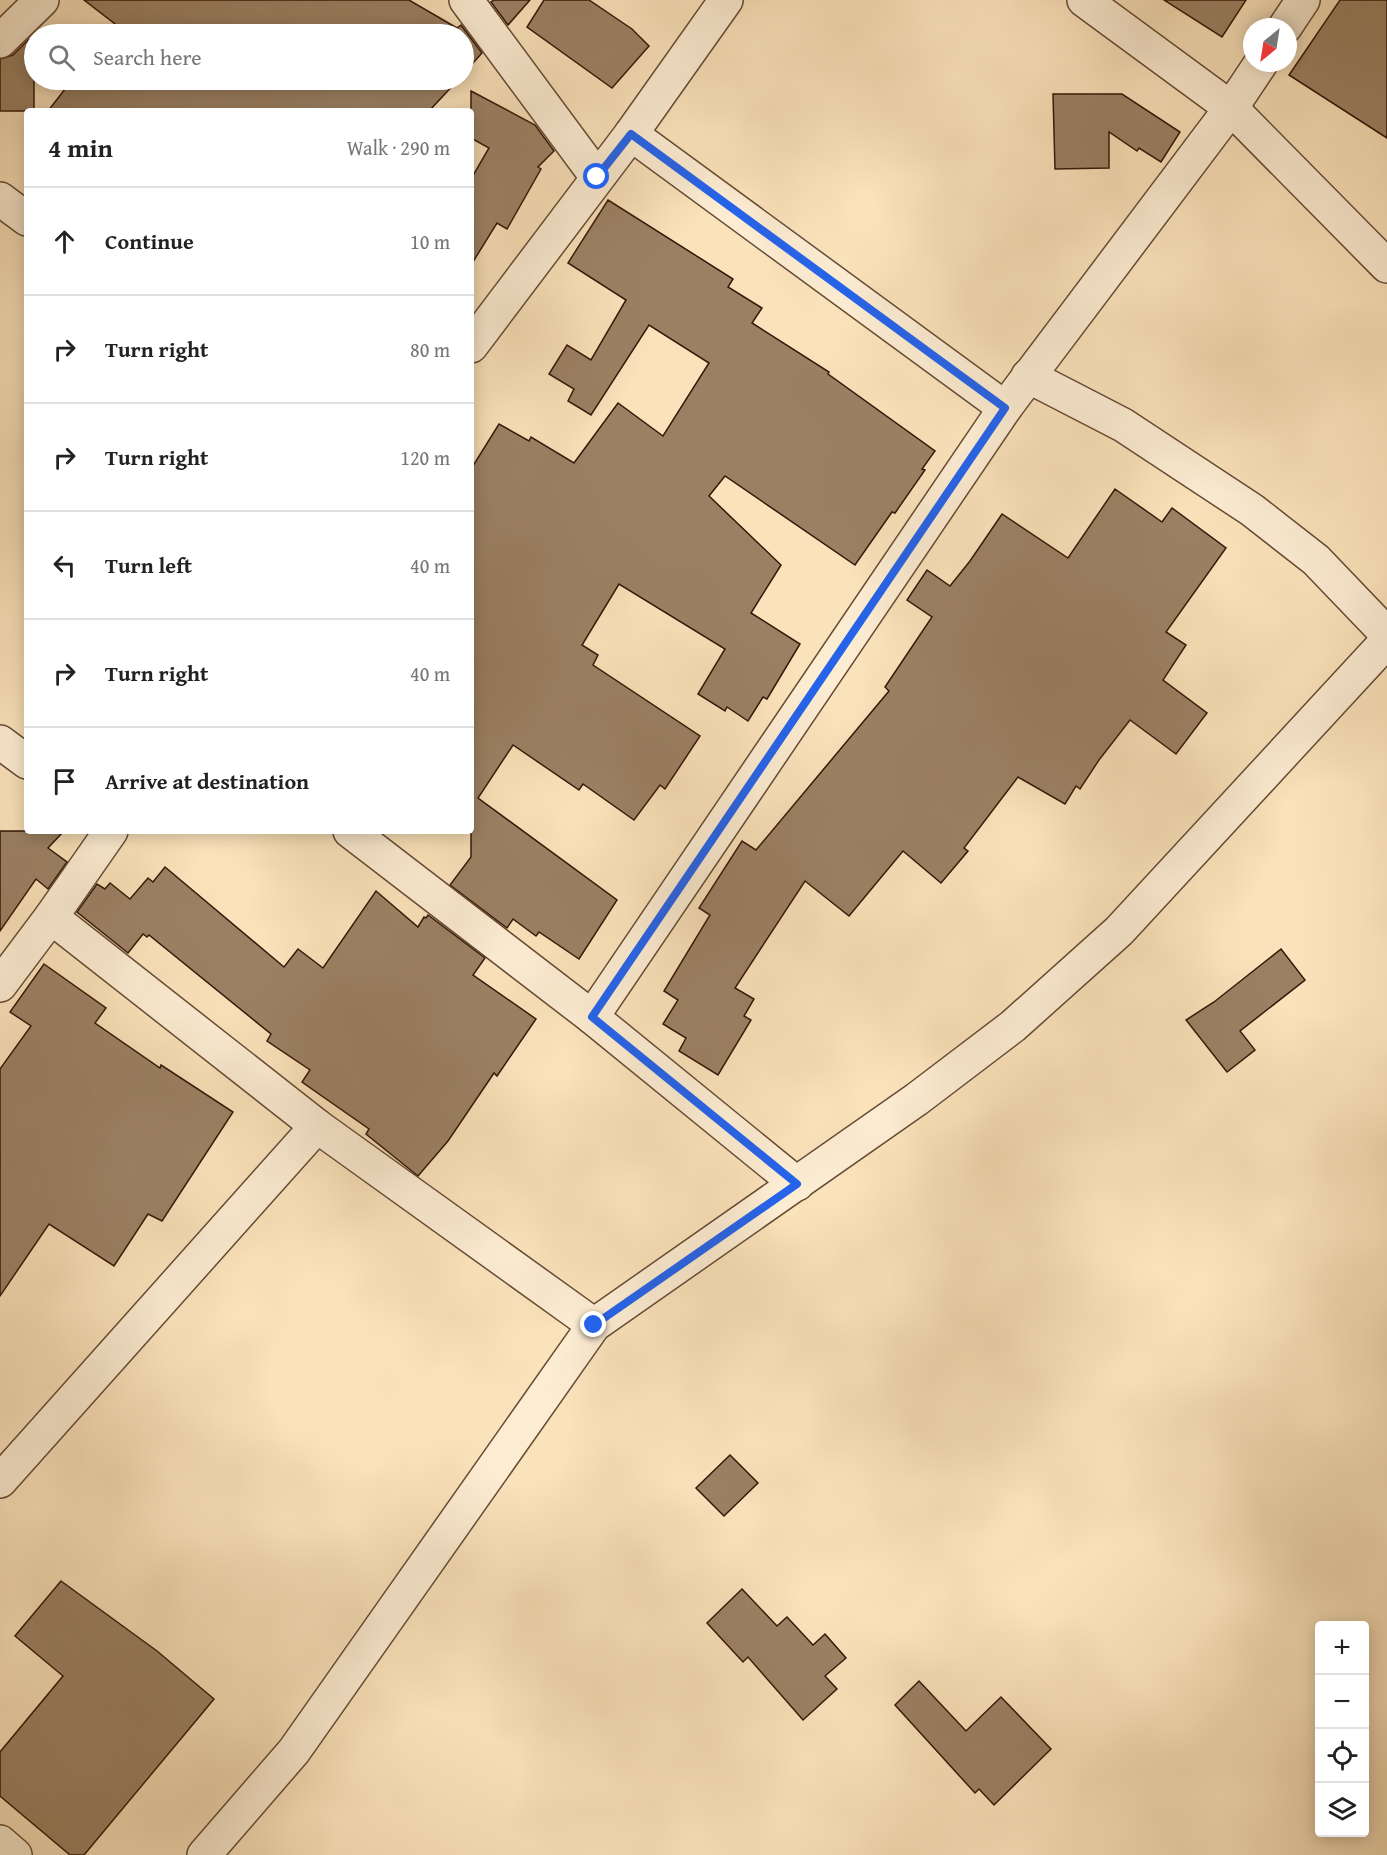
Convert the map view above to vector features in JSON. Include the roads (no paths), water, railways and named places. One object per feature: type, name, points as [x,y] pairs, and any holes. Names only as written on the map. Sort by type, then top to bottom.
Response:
[{"type":"street","points":[[0,41],[42,0]]},
{"type":"street","points":[[466,0],[597,177]]},
{"type":"street","points":[[474,342],[631,134],[726,0]]},
{"type":"street","points":[[1084,0],[1231,108],[1387,266]]},
{"type":"street","points":[[1291,18],[1303,0]]},
{"type":"street","points":[[592,1017],[1005,408],[1231,108],[1255,72]]},
{"type":"street","points":[[631,134],[1005,408]]},
{"type":"street","points":[[0,199],[24,217]]},
{"type":"street","points":[[1029,376],[1123,425],[1252,510],[1316,560],[1387,634]]},
{"type":"street","points":[[204,1855],[294,1751],[594,1325],[917,1099],[1013,1026],[1119,931],[1387,641]]},
{"type":"street","points":[[0,742],[24,760]]},
{"type":"street","points":[[0,985],[109,834]]},
{"type":"street","points":[[354,834],[592,1017],[797,1184]]},
{"type":"street","points":[[51,917],[317,1126],[594,1325]]},
{"type":"street","points":[[0,1480],[317,1126]]},
{"type":"street","points":[[0,1842],[15,1855]]}]
